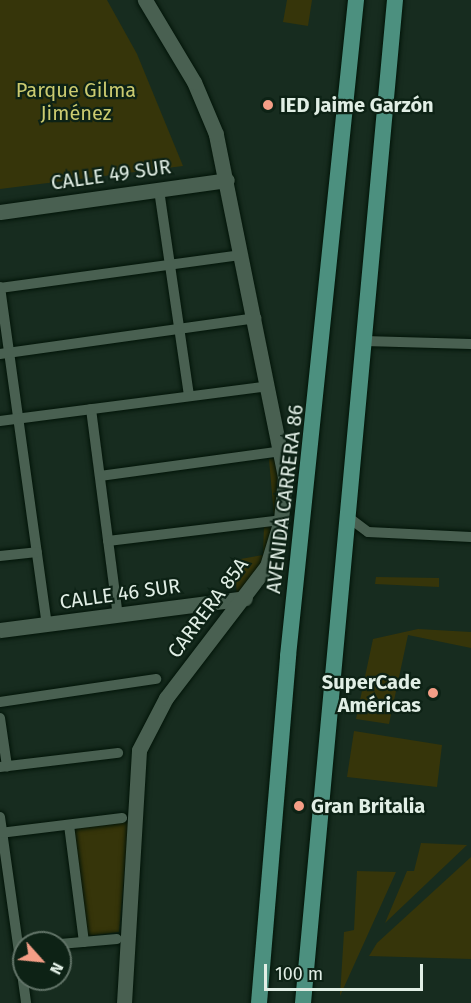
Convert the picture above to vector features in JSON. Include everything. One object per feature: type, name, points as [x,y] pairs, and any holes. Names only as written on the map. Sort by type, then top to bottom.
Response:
[{"type":"main road","name":"AVENIDA CARRERA 86","points":[[258,1003],[356,0]]},
{"type":"main road","points":[[303,1003],[395,0]]},
{"type":"street","name":"CARRERA 85A","points":[[124,1003],[140,750],[166,698],[245,598],[267,566],[281,520],[284,451],[227,180],[194,82],[145,0]]},
{"type":"street","name":"CALLE 49 SUR","points":[[0,212],[227,180]]},
{"type":"street","points":[[159,190],[189,396]]},
{"type":"street","points":[[47,625],[18,419],[5,354],[0,288],[242,255]]},
{"type":"street","points":[[5,354],[179,331],[256,318]]},
{"type":"street","points":[[364,342],[471,344]]},
{"type":"street","points":[[0,421],[269,386]]},
{"type":"street","points":[[91,409],[118,616]]},
{"type":"street","points":[[100,476],[284,451]]},
{"type":"street","points":[[348,517],[368,532],[471,537]]},
{"type":"street","points":[[108,541],[281,520]]},
{"type":"street","points":[[0,556],[37,552]]},
{"type":"street","name":"CALLE 46 SUR","points":[[0,630],[245,598]]},
{"type":"street","points":[[0,702],[156,680]]},
{"type":"street","points":[[0,718],[3,767],[118,753]]},
{"type":"street","points":[[0,818],[5,892],[16,931]]},
{"type":"street","points":[[1,833],[122,818]]},
{"type":"street","points":[[69,825],[84,942]]},
{"type":"street","points":[[72,943],[117,939]]},
{"type":"green space","name":"Parque Gilma Jiménez","points":[[0,0],[107,0],[137,54],[183,166],[0,189]]},
{"type":"green space","points":[[287,0],[312,0],[308,26],[283,22]]},
{"type":"green space","points":[[280,457],[277,508],[274,516],[269,459]]},
{"type":"green space","points":[[274,525],[265,557],[237,599],[235,560],[263,555],[264,526]]},
{"type":"green space","points":[[376,577],[439,578],[439,587],[375,584]]},
{"type":"green space","points":[[418,629],[471,632],[471,648],[408,635],[389,724],[356,719],[373,639]]},
{"type":"green space","points":[[354,731],[442,745],[437,787],[347,777]]},
{"type":"green space","points":[[129,821],[119,932],[87,936],[74,828]]},
{"type":"green space","points":[[421,843],[467,845],[385,923],[407,871],[414,871]]},
{"type":"green space","points":[[471,857],[471,959],[369,956],[377,943]]},
{"type":"green space","points":[[357,871],[396,872],[340,996],[344,932],[354,930]]},
{"type":"place","name":"IED Jaime Garzón","points":[[268,105]]},
{"type":"place","name":"SuperCade Américas","points":[[433,693]]},
{"type":"place","name":"Gran Britalia","points":[[299,806]]}]
